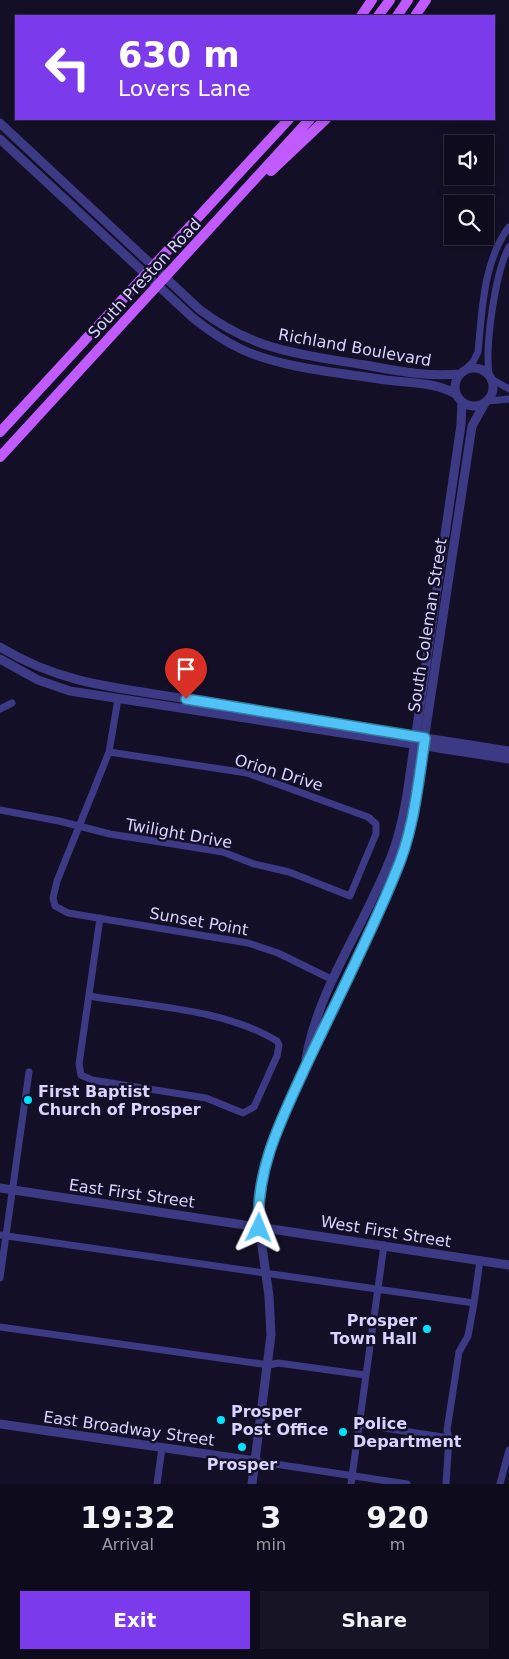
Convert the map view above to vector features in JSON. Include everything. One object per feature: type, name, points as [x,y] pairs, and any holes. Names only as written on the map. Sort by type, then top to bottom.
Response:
[{"type":"main road","points":[[362,15],[372,0]]},
{"type":"main road","points":[[379,15],[390,0]]},
{"type":"main road","points":[[397,15],[408,0]]},
{"type":"main road","points":[[416,15],[426,0]]},
{"type":"main road","points":[[242,169],[279,120]]},
{"type":"main road","name":"South Preston Road","points":[[0,432],[288,120]]},
{"type":"main road","name":"South Preston Road","points":[[0,457],[309,120]]},
{"type":"main road","points":[[237,199],[270,172],[325,120]]},
{"type":"street","name":"Richland Boulevard","points":[[0,123],[62,182],[149,271],[157,286],[204,327],[242,350],[287,363],[441,386],[459,398]]},
{"type":"street","name":"Richland Boulevard","points":[[0,139],[149,271],[165,278],[206,314],[248,340],[286,352],[425,376],[462,372]]},
{"type":"street","points":[[55,189],[62,182]]},
{"type":"street","points":[[509,227],[494,256],[482,311],[478,352],[473,362],[462,372],[455,384],[459,398],[472,406],[509,399]]},
{"type":"street","points":[[487,402],[493,393],[487,352],[500,276],[509,247]]},
{"type":"street","points":[[482,311],[493,313]]},
{"type":"street","points":[[364,376],[365,365]]},
{"type":"street","points":[[462,372],[478,367],[509,389]]},
{"type":"street","name":"South Coleman Street","points":[[304,1072],[310,1034],[333,980],[389,863],[398,837],[405,806],[413,740],[462,425],[459,398]]},
{"type":"street","name":"South Coleman Street","points":[[252,1484],[269,1365],[271,1321],[259,1228],[259,1207],[264,1167],[281,1119],[396,873],[411,826],[467,469],[472,426],[487,402]]},
{"type":"street","points":[[455,467],[467,469]]},
{"type":"street","points":[[434,606],[445,608]]},
{"type":"street","points":[[0,647],[25,662],[52,674],[76,681],[292,721]]},
{"type":"street","points":[[0,659],[46,683],[70,691],[292,721],[413,740],[509,760]]},
{"type":"street","points":[[80,826],[109,752],[120,688]]},
{"type":"street","points":[[0,710],[12,703]]},
{"type":"street","points":[[424,742],[509,751]]},
{"type":"street","name":"Orion Drive","points":[[109,752],[247,773],[281,787],[330,802],[368,817],[376,824],[376,834],[350,896]]},
{"type":"street","name":"Twilight Drive","points":[[0,810],[110,834],[224,852],[254,864],[289,872],[350,896]]},
{"type":"street","name":"Sunset Point","points":[[80,826],[57,881],[53,898],[55,906],[68,913],[248,943],[278,952],[333,980]]},
{"type":"street","points":[[89,996],[216,1017],[244,1025],[270,1037],[279,1045],[277,1056],[254,1107],[247,1113],[237,1111],[206,1098],[92,1080],[80,1075],[78,1064],[100,918]]},
{"type":"street","points":[[333,980],[344,986]]},
{"type":"street","points":[[0,1278],[3,1236],[12,1190],[29,1072]]},
{"type":"street","name":"East First Street","points":[[0,1188],[259,1228]]},
{"type":"street","name":"West First Street","points":[[259,1228],[509,1265]]},
{"type":"street","points":[[3,1236],[474,1303]]},
{"type":"street","points":[[352,1480],[358,1424],[384,1245]]},
{"type":"street","points":[[446,1484],[450,1438],[448,1430],[453,1390],[460,1352],[468,1336],[480,1260]]},
{"type":"street","points":[[0,1327],[269,1365],[278,1363],[365,1375]]},
{"type":"street","name":"East Broadway Street","points":[[0,1424],[254,1461]]},
{"type":"street","points":[[358,1424],[450,1438]]},
{"type":"street","points":[[157,1484],[162,1448]]},
{"type":"street","points":[[500,1484],[509,1450]]},
{"type":"street","points":[[254,1461],[352,1480],[406,1484]]},
{"type":"place","name":"First Baptist Church of Prosper","points":[[28,1100]]},
{"type":"place","name":"Prosper Town Hall","points":[[427,1329]]},
{"type":"place","name":"Prosper Post Office","points":[[221,1420]]},
{"type":"place","name":"Police Department","points":[[343,1432]]},
{"type":"place","name":"Prosper","points":[[242,1447]]},
{"type":"route","points":[[186,699],[292,718],[425,738],[411,826],[396,873],[281,1119],[264,1167],[258,1218],[259,1228]]}]
